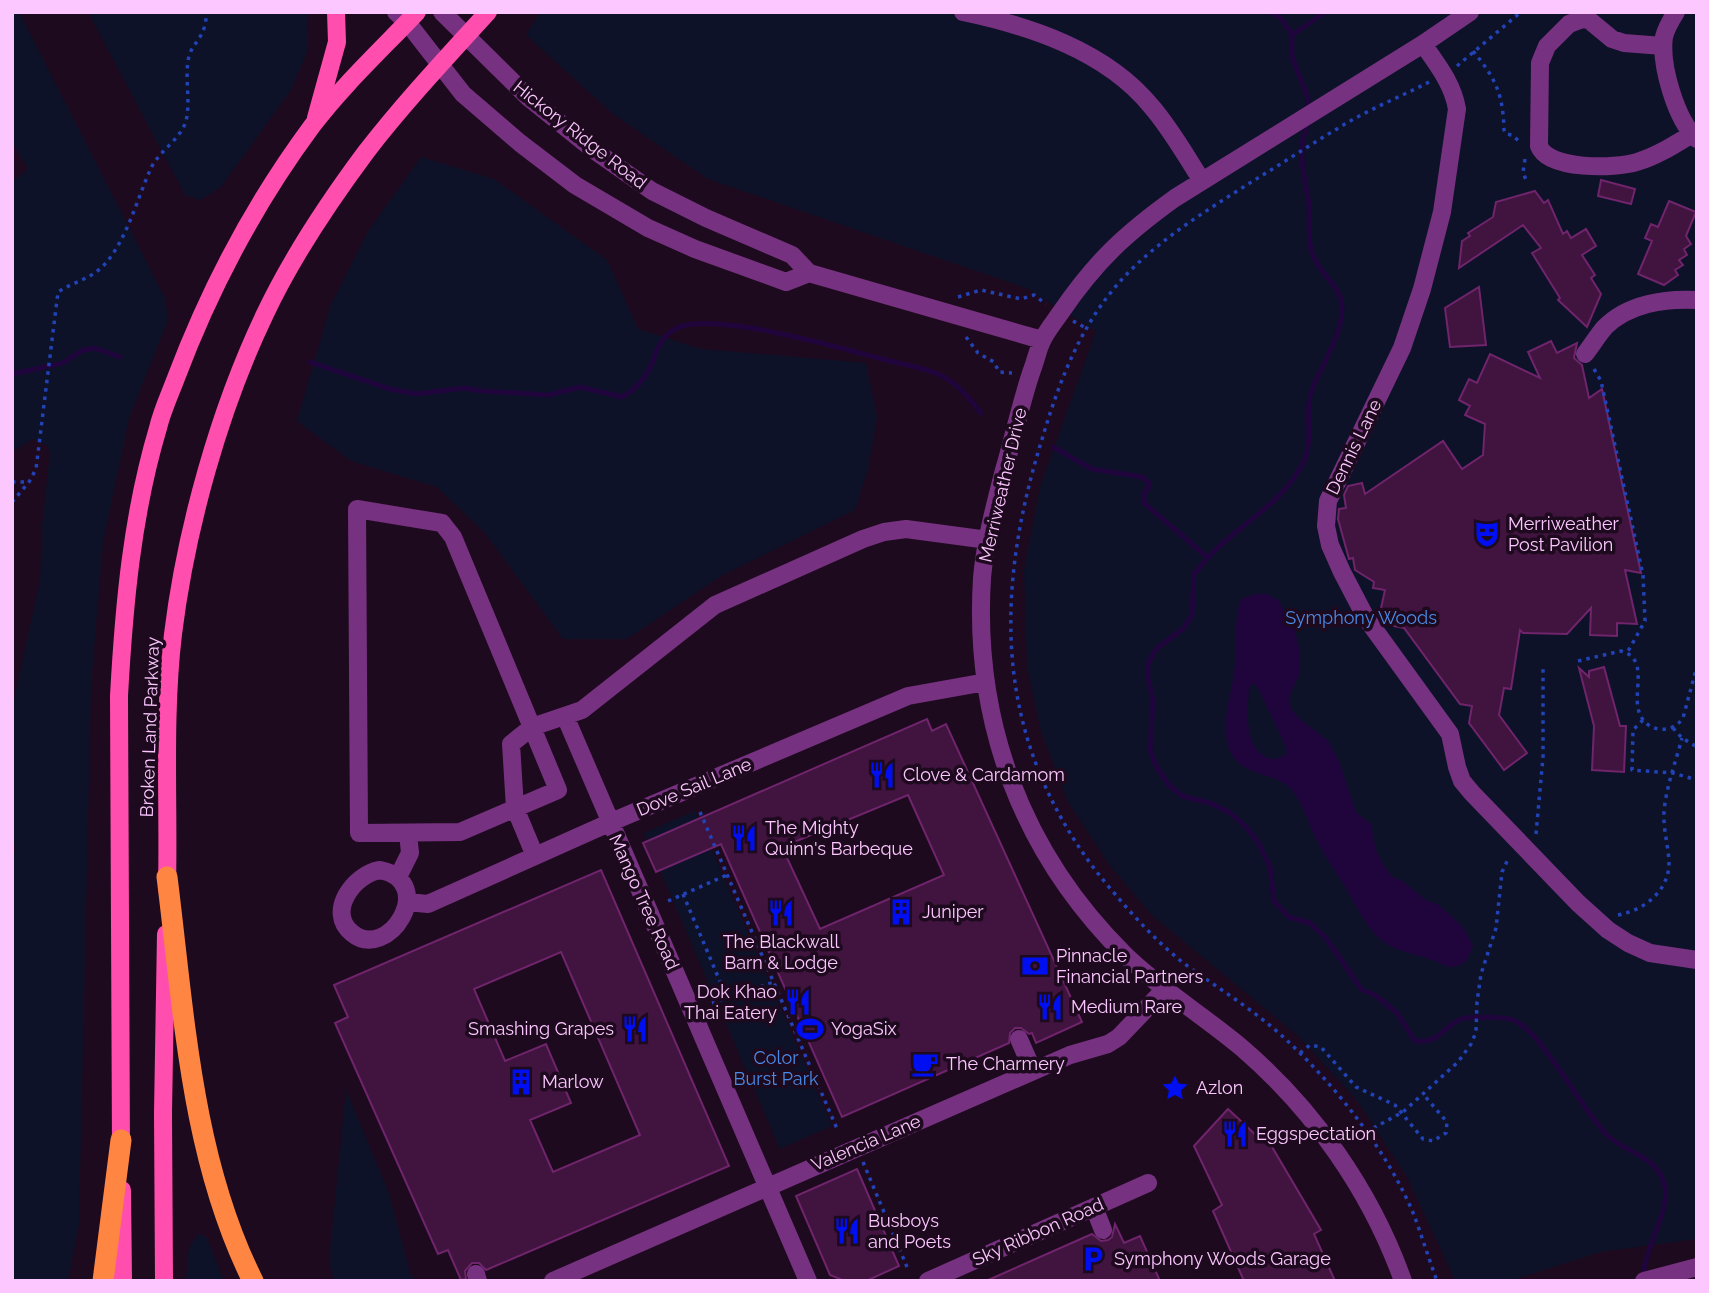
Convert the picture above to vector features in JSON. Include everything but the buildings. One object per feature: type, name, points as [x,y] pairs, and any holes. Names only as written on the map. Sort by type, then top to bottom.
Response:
[{"type":"highway","points":[[167,877],[192,1077],[206,1147],[223,1206],[253,1281]]},
{"type":"highway","points":[[103,1281],[121,1140]]},
{"type":"main road","points":[[314,124],[337,43],[335,12]]},
{"type":"main road","name":"Broken Land Parkway","points":[[164,1281],[163,1113],[169,695],[173,634],[197,506],[244,359],[266,312],[303,246],[367,151],[488,12]]},
{"type":"main road","name":"Broken Land Parkway","points":[[123,1281],[119,695],[128,567],[141,494],[158,426],[186,351],[215,284],[251,218],[314,124],[407,16]]},
{"type":"street","name":"Hickory Ridge Road","points":[[442,12],[529,97],[594,151],[652,191],[706,218],[792,255],[809,273],[1042,340]]},
{"type":"street","points":[[963,12],[1006,21],[1058,41],[1103,64],[1129,83],[1151,106],[1202,181]]},
{"type":"street","name":"Merriweather Drive","points":[[1403,1281],[1384,1233],[1351,1175],[1284,1086],[1240,1046],[1125,954],[1100,926],[1037,841],[1020,807],[1006,768],[986,682],[981,618],[982,575],[988,540],[1019,417],[1042,340],[1077,289],[1105,255],[1136,226],[1202,181],[1470,12]]},
{"type":"street","points":[[1663,46],[1612,40],[1589,20],[1582,19],[1569,24],[1547,46],[1540,63],[1539,146],[1545,157],[1578,165],[1620,166],[1653,156],[1694,137],[1674,103],[1663,46],[1665,34],[1676,12]]},
{"type":"street","name":"Hickory Ridge Road","points":[[407,16],[463,94],[575,185],[648,228],[695,249],[786,282],[809,273]]},
{"type":"street","name":"Dennis Lane","points":[[1423,44],[1449,84],[1457,109],[1443,212],[1422,289],[1402,348],[1328,501],[1326,526],[1330,545],[1366,618],[1450,734],[1462,780],[1595,918],[1628,943],[1650,953],[1697,960]]},
{"type":"street","points":[[1585,354],[1605,327],[1634,309],[1658,301],[1697,300]]},
{"type":"street","points":[[358,509],[442,523],[453,537],[558,790],[515,808],[460,832],[359,832],[358,509]]},
{"type":"street","points":[[535,856],[515,808],[511,744],[532,727],[582,710],[715,605],[863,539],[906,529],[988,540]]},
{"type":"street","name":"Dove Sail Lane","points":[[407,902],[428,904],[610,822],[908,696],[986,682]]},
{"type":"street","name":"Mango Tree Road","points":[[565,716],[808,1281]]},
{"type":"street","points":[[398,877],[410,853],[408,832]]},
{"type":"street","points":[[380,870],[398,877],[404,885],[407,902],[405,911],[391,932],[383,937],[365,940],[349,932],[344,924],[342,905],[361,876],[380,870]]},
{"type":"street","name":"Valencia Lane","points":[[563,1279],[768,1185],[1070,1055],[1108,1044],[1119,1037],[1166,989]]},
{"type":"street","points":[[1019,1039],[1033,1071]]},
{"type":"street","name":"Sky Ribbon Road","points":[[928,1281],[1148,1183]]},
{"type":"street","points":[[1094,1207],[1103,1230]]},
{"type":"street","points":[[1644,1281],[1697,1267]]},
{"type":"path","points":[[12,502],[36,469],[58,292],[90,277],[113,253],[138,203],[152,167],[181,132],[186,119],[189,57],[193,44],[202,33],[207,12]]},
{"type":"path","points":[[1458,65],[1521,12]]},
{"type":"path","points":[[1473,51],[1487,68],[1502,101],[1506,134],[1519,140],[1526,151],[1523,172],[1527,183]]},
{"type":"path","points":[[1426,84],[1356,117],[1190,222],[1134,267],[1097,311],[1072,352],[1057,389],[1023,505],[1011,576],[1011,647],[1020,710],[1034,759],[1056,808],[1095,870],[1119,899],[1174,955],[1230,995],[1300,1053],[1331,1087],[1366,1132],[1413,1213],[1437,1281]]},
{"type":"path","points":[[981,290],[1021,299],[1034,295]]},
{"type":"path","points":[[1585,354],[1601,381],[1643,575],[1645,621],[1628,653]]},
{"type":"path","points":[[994,362],[999,372]]},
{"type":"path","points":[[12,482],[29,482]]},
{"type":"path","points":[[12,514],[12,538]]},
{"type":"path","points":[[1578,660],[1620,651],[1628,653],[1636,663],[1639,673],[1638,709],[1643,720],[1652,728],[1663,731],[1673,728],[1683,718],[1697,666]]},
{"type":"path","points":[[1643,720],[1633,730],[1632,770],[1673,773],[1697,780]]},
{"type":"path","points":[[1673,728],[1697,747]]},
{"type":"path","points":[[1595,918],[1635,911],[1657,895],[1666,881],[1669,863],[1664,812],[1682,737]]},
{"type":"path","points":[[700,812],[838,1131]]},
{"type":"path","points":[[668,901],[727,875]]},
{"type":"path","points":[[683,894],[727,998]]},
{"type":"path","points":[[712,1003],[774,982]]},
{"type":"path","points":[[1366,1132],[1403,1112],[1458,1062],[1476,1032],[1476,1002]]},
{"type":"path","points":[[1300,1053],[1310,1045],[1321,1047],[1356,1087],[1395,1105],[1419,1135],[1433,1142],[1446,1133],[1447,1122],[1423,1094]]},
{"type":"path","points":[[862,1161],[907,1267]]},
{"type":"green space","points":[[12,12],[19,12],[165,298],[168,320],[129,418],[103,542],[91,685],[79,1224],[68,1281],[12,1281],[12,865],[15,850],[12,825],[12,709],[40,580],[42,526],[50,452],[46,445],[33,439],[12,452],[12,182],[28,169],[12,142]]},
{"type":"green space","points":[[88,12],[307,12],[308,50],[291,90],[221,187],[200,200],[185,195]]},
{"type":"green space","name":"Symphony Woods","points":[[540,12],[1697,12],[1697,1239],[1600,1252],[1510,1281],[1455,1280],[1407,1177],[1356,1099],[1298,1036],[1153,916],[1111,867],[1068,802],[1041,731],[1027,667],[1024,570],[1040,487],[1096,331],[1026,288],[708,179],[613,114],[526,35]]},
{"type":"green space","points":[[421,157],[494,179],[607,260],[638,329],[702,349],[866,363],[877,417],[868,469],[855,510],[721,576],[627,639],[563,639],[485,533],[437,487],[351,461],[297,421],[331,304],[369,230]]},
{"type":"green space","name":"Color Burst Park","points":[[695,811],[832,1126],[780,1149],[644,833]]},
{"type":"green space","points":[[346,1090],[389,1193],[410,1273],[415,1281],[334,1281],[329,1261]]},
{"type":"green space","points":[[199,1233],[207,1238],[224,1281],[186,1281],[189,1247]]},
{"type":"shaded area","points":[[1255,594],[1267,594],[1278,600],[1294,627],[1300,652],[1300,673],[1289,697],[1291,709],[1328,741],[1339,761],[1356,812],[1371,824],[1376,850],[1392,877],[1401,880],[1426,900],[1439,905],[1463,927],[1473,945],[1461,965],[1446,966],[1398,949],[1378,937],[1362,917],[1322,850],[1295,794],[1284,783],[1249,770],[1235,759],[1230,751],[1226,718],[1234,673],[1236,622],[1241,599]],"holes":[[[1252,684],[1257,686],[1285,745],[1287,753],[1277,758],[1266,757],[1253,744],[1250,735],[1249,688]]]},
{"type":"waterway","points":[[1270,12],[1281,18],[1292,35],[1292,57],[1308,98],[1307,112]]},
{"type":"waterway","points":[[1292,35],[1325,12]]},
{"type":"waterway","points":[[1307,122],[1302,155],[1309,205],[1310,247],[1319,267],[1341,300],[1339,327],[1310,397],[1308,446],[1302,465],[1277,498],[1219,546],[1194,574],[1192,615],[1184,628],[1156,649],[1148,664],[1153,700],[1150,750],[1156,766],[1168,784],[1182,796],[1210,803],[1229,812],[1247,828],[1258,842],[1270,867],[1274,901],[1289,917],[1310,923],[1326,938],[1362,990],[1375,995],[1397,1013],[1415,1041],[1430,1040],[1461,1019],[1478,1017],[1513,1020],[1536,1039],[1607,1135],[1649,1162],[1662,1177],[1666,1197],[1644,1267],[1643,1279]]},
{"type":"waterway","points":[[310,362],[390,389],[416,394],[464,388],[549,395],[580,387],[622,397],[643,379],[661,342],[670,332],[694,324],[718,324],[778,333],[931,372],[957,386],[981,413]]},
{"type":"waterway","points":[[12,374],[63,363],[81,351],[94,348],[120,357]]},
{"type":"waterway","points":[[1053,447],[1092,469],[1142,477],[1149,483],[1144,493],[1144,503],[1207,557]]},
{"type":"place","name":"Merriweather Post Pavilion","points":[[1487,534]]},
{"type":"place","name":"Clove & Cardamom","points":[[882,775]]},
{"type":"place","name":"The Mighty Quinn's Barbeque","points":[[744,838]]},
{"type":"place","name":"Juniper","points":[[901,912]]},
{"type":"place","name":"The Blackwall Barn & Lodge","points":[[781,913]]},
{"type":"place","name":"Pinnacle Financial Partners","points":[[1035,966]]},
{"type":"place","name":"Dok Khao Thai Eatery","points":[[798,1002]]},
{"type":"place","name":"Medium Rare","points":[[1050,1007]]},
{"type":"place","name":"Smashing Grapes","points":[[635,1029]]},
{"type":"place","name":"YogaSix","points":[[810,1029]]},
{"type":"place","name":"The Charmery","points":[[925,1064]]},
{"type":"place","name":"Marlow","points":[[521,1082]]},
{"type":"place","name":"Azlon","points":[[1175,1088]]},
{"type":"place","name":"Eggspectation","points":[[1235,1134]]},
{"type":"place","name":"Busboys and Poets","points":[[847,1231]]},
{"type":"place","name":"Symphony Woods Garage","points":[[1093,1259]]}]
